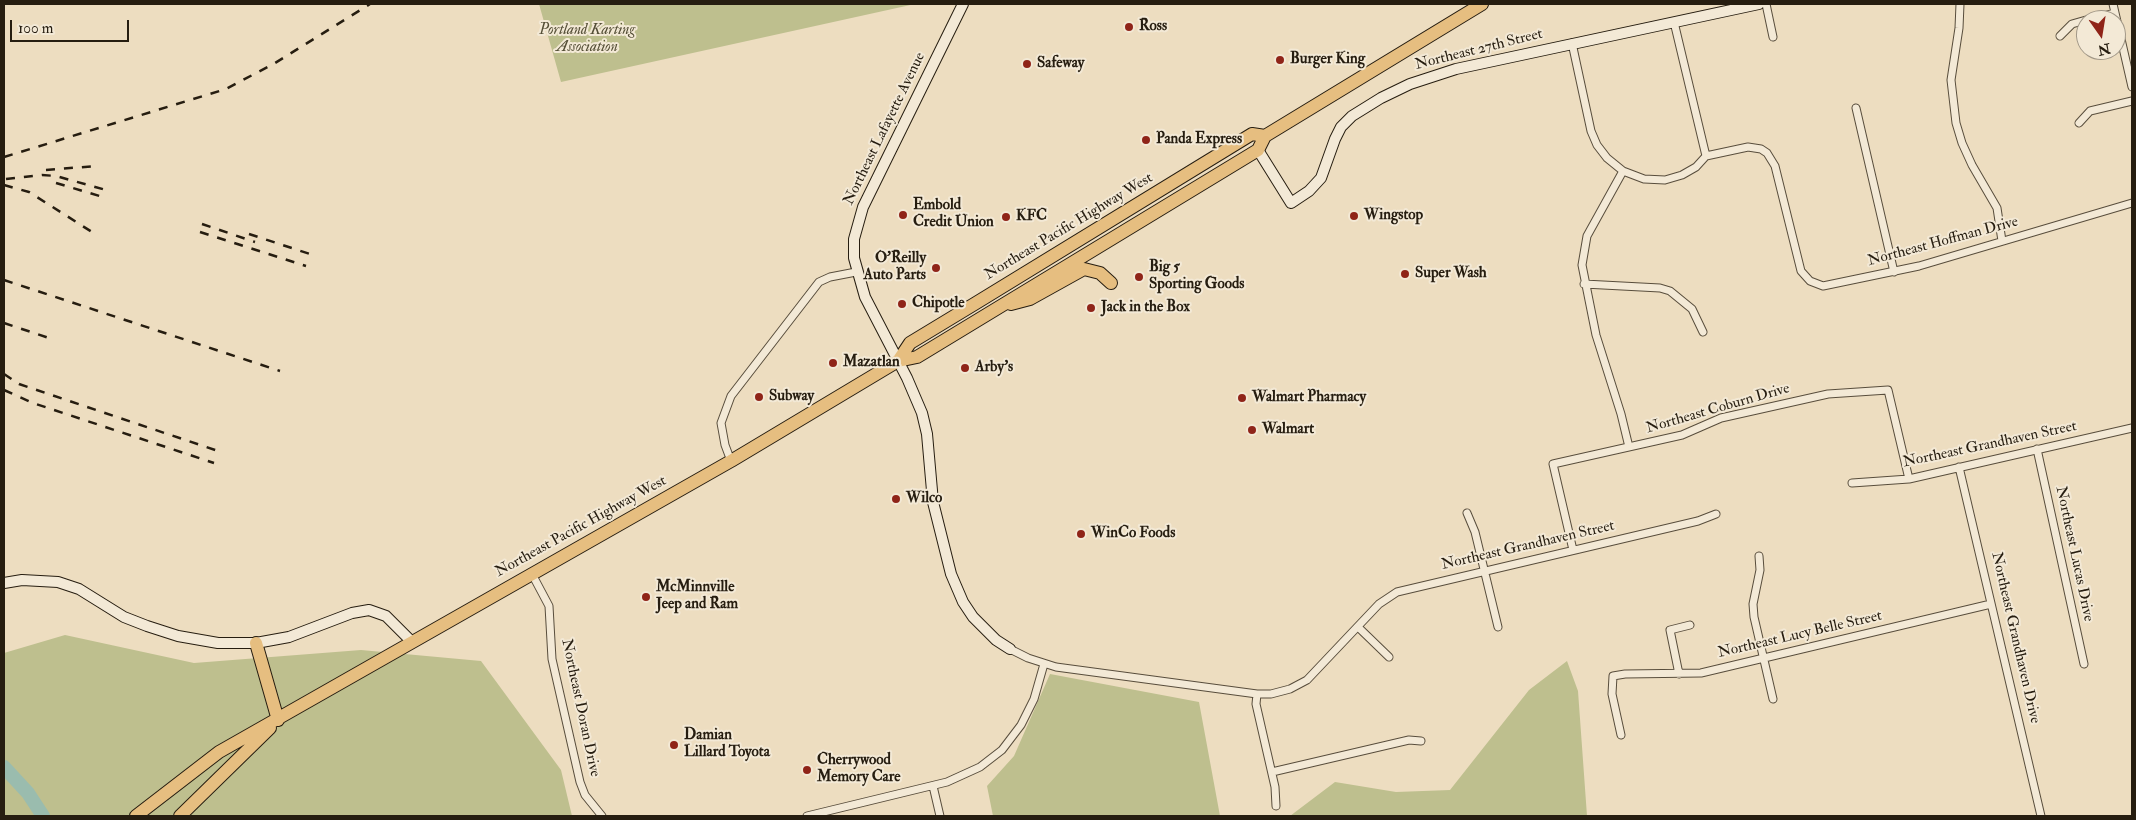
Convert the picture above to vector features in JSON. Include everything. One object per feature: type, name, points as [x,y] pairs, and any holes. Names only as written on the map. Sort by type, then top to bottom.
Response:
[{"type":"highway","name":"Northeast Pacific Highway West","points":[[898,361],[910,343],[1252,134],[1265,136],[1482,4]]},
{"type":"highway","points":[[1258,150],[1265,136]]},
{"type":"highway","name":"Northeast Pacific Highway West","points":[[278,720],[731,461],[898,361],[917,357],[1258,150]]},
{"type":"highway","points":[[1105,244],[1110,230],[1138,214],[1151,196]]},
{"type":"highway","points":[[1011,299],[1022,285],[1082,248],[1090,239],[1090,233]]},
{"type":"highway","points":[[994,310],[1030,299],[1084,268],[1100,272],[1111,283]]},
{"type":"highway","points":[[256,643],[278,720]]},
{"type":"highway","points":[[136,816],[219,752],[278,720]]},
{"type":"highway","points":[[180,816],[278,720]]},
{"type":"street","name":"Northeast Lafayette Avenue","points":[[898,361],[871,310],[856,272],[854,239],[861,214],[963,4]]},
{"type":"street","name":"Northeast 27th Street","points":[[1258,150],[1291,203],[1309,191],[1320,178],[1342,127],[1352,116],[1373,102],[1410,84],[1435,75],[1572,43],[1759,4]]},
{"type":"street","points":[[1766,4],[1773,37]]},
{"type":"street","points":[[1960,4],[1959,28],[1951,80],[1954,109],[1962,143],[1997,208],[2002,241]]},
{"type":"street","points":[[1572,43],[1591,130],[1597,146],[1607,158],[1623,171],[1644,178],[1665,180],[1682,175],[1696,167],[1706,156],[1674,22]]},
{"type":"street","points":[[2060,36],[2072,24],[2076,23]]},
{"type":"street","points":[[2126,60],[2132,87]]},
{"type":"street","points":[[2079,123],[2090,111],[2132,101]]},
{"type":"street","points":[[1856,108],[1894,272]]},
{"type":"street","name":"Northeast Hoffman Drive","points":[[1706,156],[1748,147],[1761,149],[1767,153],[1775,166],[1801,270],[1810,281],[1829,286],[1894,272],[2132,203]]},
{"type":"street","points":[[1623,171],[1587,236],[1582,265],[1584,284],[1596,335],[1621,414],[1629,447]]},
{"type":"street","points":[[731,461],[725,445],[721,423],[722,415],[731,396],[819,282],[856,272]]},
{"type":"street","points":[[1584,284],[1660,288],[1670,292],[1692,309],[1702,332]]},
{"type":"street","points":[[807,816],[933,786],[974,770],[1002,750],[1021,725],[1034,700],[1044,664],[1010,649],[996,640],[973,617],[963,602],[951,574],[933,502],[927,434],[922,413],[898,361]]},
{"type":"street","name":"Northeast Coburn Drive","points":[[1573,550],[1553,464],[1682,435],[1721,418],[1828,394],[1888,390],[1909,478]]},
{"type":"street","name":"Northeast Grandhaven Street","points":[[1852,483],[1909,478],[2132,428]]},
{"type":"street","name":"Northeast Lucas Drive","points":[[2037,449],[2084,664]]},
{"type":"street","name":"Northeast Grandhaven Drive","points":[[1959,467],[2041,816]]},
{"type":"street","points":[[1467,513],[1475,532],[1498,627]]},
{"type":"street","name":"Northeast Grandhaven Street","points":[[1044,664],[1194,686],[1271,694],[1290,689],[1307,680],[1380,604],[1397,592],[1698,521],[1716,514]]},
{"type":"street","points":[[1759,556],[1760,575],[1754,604],[1763,658],[1773,699]]},
{"type":"street","name":"Northeast Doran Drive","points":[[532,574],[549,606],[552,659],[580,782],[585,795],[602,816]]},
{"type":"street","points":[[4,584],[22,580],[58,582],[79,589],[124,617],[155,629],[178,636],[218,643],[256,643],[288,637],[352,613],[369,610],[386,616],[412,642]]},
{"type":"street","name":"Northeast Lucy Belle Street","points":[[1621,734],[1612,694],[1612,676],[1625,674],[1701,673],[1991,604]]},
{"type":"street","points":[[1679,674],[1670,630],[1690,625]]},
{"type":"street","points":[[1358,627],[1389,657]]},
{"type":"street","points":[[1257,694],[1256,704],[1272,772],[1276,806]]},
{"type":"street","points":[[1272,772],[1409,740],[1421,741]]},
{"type":"street","points":[[933,786],[940,816]]},
{"type":"street","points":[[845,807],[847,816]]},
{"type":"green space","name":"Portland Karting Association","points":[[539,4],[915,4],[561,82]]},
{"type":"green space","points":[[65,635],[194,663],[361,650],[481,661],[561,770],[572,816],[4,816],[4,653]]},
{"type":"green space","points":[[1567,661],[1578,691],[1587,816],[1290,816],[1335,782],[1396,792],[1450,790],[1529,690]]},
{"type":"green space","points":[[1050,674],[1199,702],[1220,816],[993,816],[987,786],[1014,756]]},
{"type":"waterway","points":[[4,767],[28,793],[43,816]]},
{"type":"railway","points":[[4,157],[226,89],[275,63],[370,4]]},
{"type":"railway","points":[[46,170],[96,166]]},
{"type":"railway","points":[[6,179],[42,175],[56,176],[106,190]]},
{"type":"railway","points":[[56,183],[103,197]]},
{"type":"railway","points":[[4,185],[29,192],[92,232]]},
{"type":"railway","points":[[202,224],[255,242]]},
{"type":"railway","points":[[200,232],[306,266]]},
{"type":"railway","points":[[249,234],[310,254]]},
{"type":"railway","points":[[4,280],[280,371]]},
{"type":"railway","points":[[4,323],[52,339]]},
{"type":"railway","points":[[4,374],[19,384],[218,451]]},
{"type":"railway","points":[[4,390],[33,403],[214,463]]},
{"type":"place","name":"Ross","points":[[1129,27]]},
{"type":"place","name":"Burger King","points":[[1280,60]]},
{"type":"place","name":"Safeway","points":[[1027,64]]},
{"type":"place","name":"Panda Express","points":[[1146,140]]},
{"type":"place","name":"Embold Credit Union","points":[[903,215]]},
{"type":"place","name":"Wingstop","points":[[1354,216]]},
{"type":"place","name":"KFC","points":[[1006,217]]},
{"type":"place","name":"O'Reilly Auto Parts","points":[[936,268]]},
{"type":"place","name":"Super Wash","points":[[1405,274]]},
{"type":"place","name":"Big 5 Sporting Goods","points":[[1139,277]]},
{"type":"place","name":"Chipotle","points":[[902,304]]},
{"type":"place","name":"Jack in the Box","points":[[1091,308]]},
{"type":"place","name":"Mazatlan","points":[[833,363]]},
{"type":"place","name":"Arby's","points":[[965,368]]},
{"type":"place","name":"Subway","points":[[759,397]]},
{"type":"place","name":"Walmart Pharmacy","points":[[1242,398]]},
{"type":"place","name":"Walmart","points":[[1252,430]]},
{"type":"place","name":"Wilco","points":[[896,499]]},
{"type":"place","name":"WinCo Foods","points":[[1081,534]]},
{"type":"place","name":"McMinnville Jeep and Ram","points":[[646,597]]},
{"type":"place","name":"Damian Lillard Toyota","points":[[674,745]]},
{"type":"place","name":"Cherrywood Memory Care","points":[[807,770]]}]
